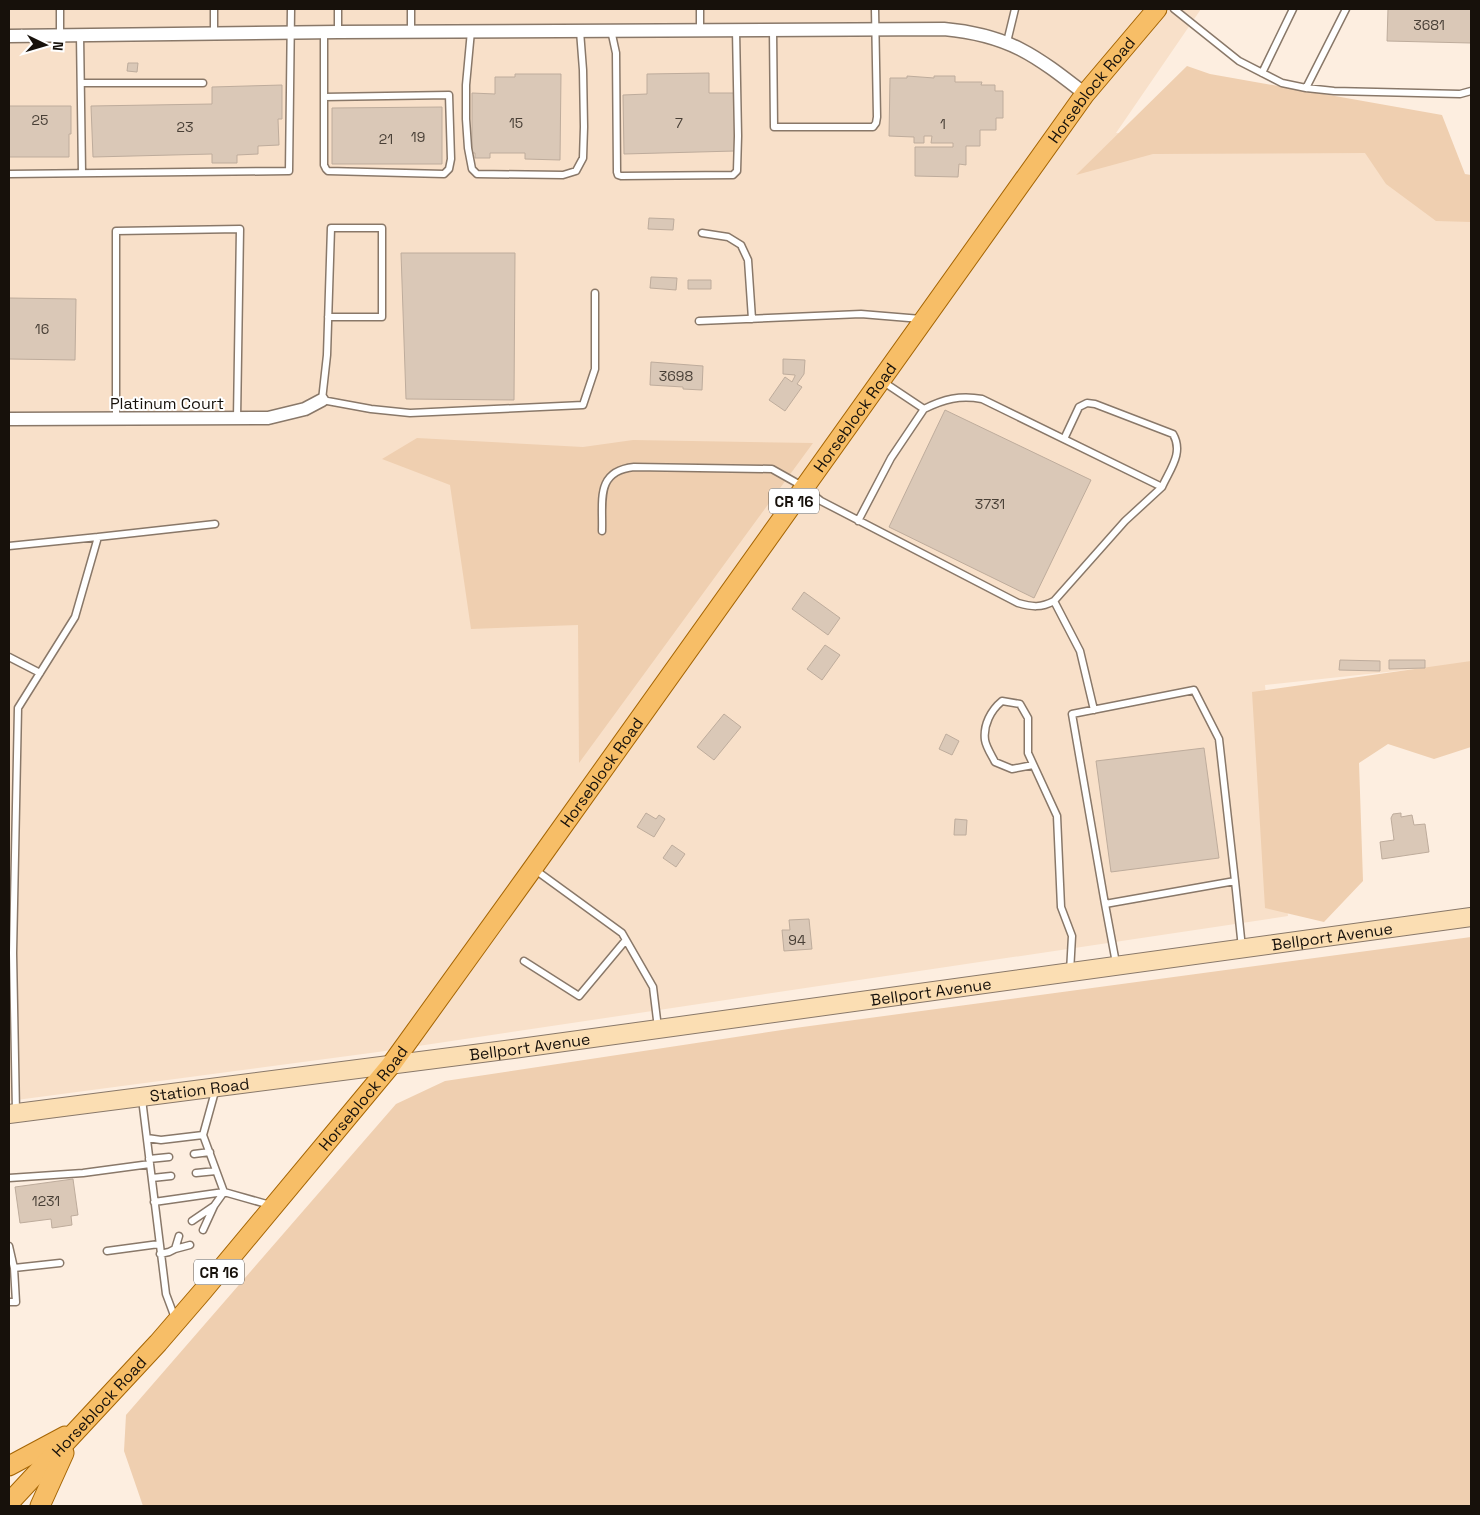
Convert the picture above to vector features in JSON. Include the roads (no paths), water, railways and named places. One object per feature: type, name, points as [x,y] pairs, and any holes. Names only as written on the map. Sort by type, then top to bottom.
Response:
[{"type":"main road","name":"Horseblock Road","points":[[9,1503],[177,1321],[391,1065],[534,868],[1085,94],[1157,9]]},
{"type":"main road","name":"Bellport Avenue","points":[[391,1065],[658,1030],[1471,917]]},
{"type":"main road","name":"Station Road","points":[[12,1113],[391,1065]]},
{"type":"main road","points":[[9,1466],[74,1434]]},
{"type":"main road","points":[[40,1506],[74,1434]]},
{"type":"street","points":[[9,36],[411,31],[944,29],[963,31],[1007,42],[1041,61],[1085,94]]},
{"type":"street","name":"Platinum Court","points":[[9,419],[268,418],[305,409],[322,400]]},
{"type":"lane","points":[[60,9],[60,36]]},
{"type":"lane","points":[[214,9],[214,34]]},
{"type":"lane","points":[[9,174],[290,171],[291,9]]},
{"type":"lane","points":[[338,9],[338,32]]},
{"type":"lane","points":[[411,9],[411,31]]},
{"type":"lane","points":[[700,9],[700,31]]},
{"type":"lane","points":[[773,30],[774,127],[872,127],[876,123],[877,117],[875,9]]},
{"type":"lane","points":[[1007,42],[1015,9]]},
{"type":"lane","points":[[1174,9],[1239,61],[1262,74],[1282,82],[1306,88],[1363,92],[1471,93]]},
{"type":"lane","points":[[1262,74],[1293,9]]},
{"type":"lane","points":[[1306,88],[1346,9]]},
{"type":"lane","points":[[472,32],[466,85],[466,119],[472,169],[477,174],[563,175],[576,171],[583,158],[583,79],[580,30]]},
{"type":"lane","points":[[611,30],[616,53],[618,175],[734,175],[737,172],[738,136],[736,30]]},
{"type":"lane","points":[[324,32],[324,97],[324,165],[326,169],[328,171],[444,174],[449,169],[451,159],[449,95],[324,97]]},
{"type":"lane","points":[[80,35],[82,173]]},
{"type":"lane","points":[[81,83],[203,82]]},
{"type":"lane","points":[[328,316],[382,317],[382,228],[331,228],[328,316],[322,400],[371,409],[410,413],[583,405],[595,369],[595,293]]},
{"type":"lane","points":[[116,419],[116,231],[240,229],[237,419]]},
{"type":"lane","points":[[702,234],[728,237],[741,245],[748,260],[752,319]]},
{"type":"lane","points":[[699,321],[861,314],[925,320]]},
{"type":"lane","points":[[881,380],[924,409]]},
{"type":"lane","points":[[858,521],[891,458],[924,409],[941,400],[968,397],[982,400],[1162,487]]},
{"type":"lane","points":[[602,531],[605,484],[611,474],[620,468],[772,469],[804,487],[821,502],[1018,603],[1032,607],[1045,606],[1054,601],[1124,521],[1162,487],[1178,453],[1178,442],[1173,434],[1088,403],[1080,407],[1064,439]]},
{"type":"lane","points":[[9,546],[215,524]]},
{"type":"lane","points":[[12,1113],[12,789],[18,708],[75,616],[98,538]]},
{"type":"lane","points":[[1054,601],[1080,651],[1094,710]]},
{"type":"lane","points":[[9,657],[40,673]]},
{"type":"lane","points":[[1117,965],[1072,714],[1194,690],[1219,740],[1242,949]]},
{"type":"lane","points":[[1033,765],[1012,769],[995,762],[985,740],[987,723],[993,709],[1002,701],[1020,704],[1028,718],[1028,754],[1057,816],[1060,908],[1072,936],[1070,973]]},
{"type":"lane","points":[[534,868],[622,933],[653,987],[658,1030]]},
{"type":"lane","points":[[1105,904],[1235,881]]},
{"type":"lane","points":[[524,961],[579,996],[625,941]]},
{"type":"lane","points":[[216,1087],[203,1135],[224,1192]]},
{"type":"lane","points":[[141,1097],[166,1294],[177,1321]]},
{"type":"lane","points":[[147,1138],[161,1140],[203,1135]]},
{"type":"lane","points":[[194,1154],[210,1152]]},
{"type":"lane","points":[[9,1178],[82,1173],[169,1157]]},
{"type":"lane","points":[[196,1174],[216,1171]]},
{"type":"lane","points":[[152,1178],[171,1176]]},
{"type":"lane","points":[[154,1202],[224,1192],[274,1206]]},
{"type":"lane","points":[[203,1230],[214,1206],[224,1192]]},
{"type":"lane","points":[[192,1221],[214,1206]]},
{"type":"lane","points":[[174,1249],[179,1236]]},
{"type":"lane","points":[[107,1251],[159,1244]]},
{"type":"lane","points":[[160,1254],[190,1245]]},
{"type":"lane","points":[[9,1246],[14,1268],[16,1302],[9,1302]]},
{"type":"lane","points":[[14,1268],[60,1263]]}]
